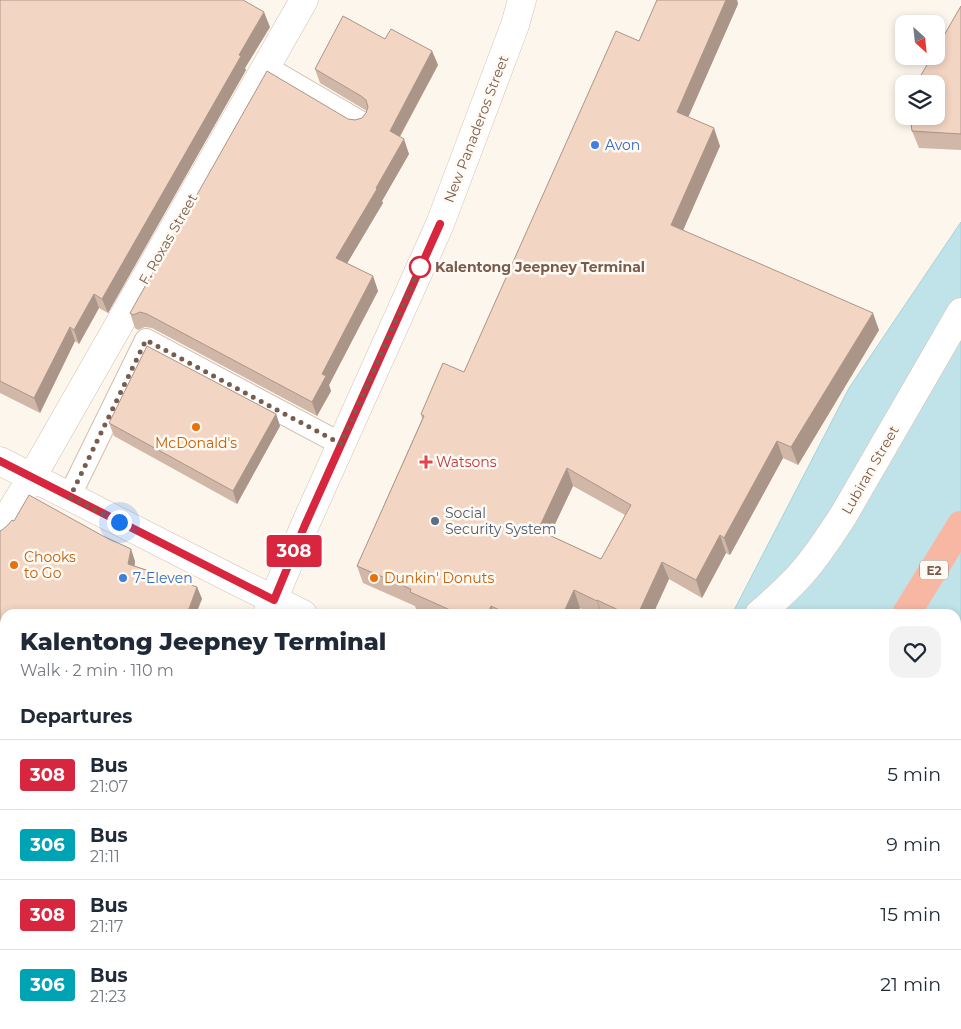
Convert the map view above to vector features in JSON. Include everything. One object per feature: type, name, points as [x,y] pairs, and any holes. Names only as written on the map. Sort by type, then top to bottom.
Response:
[{"type":"highway","name":"E2","points":[[909,609],[961,525]]},
{"type":"main road","name":"F. Roxas Street","points":[[0,529],[32,478],[304,1]]},
{"type":"main road","name":"New Panaderos Street","points":[[270,607],[440,224],[518,13]]},
{"type":"main road","name":"Lubiran Street","points":[[765,609],[797,578],[823,546],[843,516],[961,312]]},
{"type":"main road","points":[[0,461],[70,497],[270,607]]},
{"type":"lane","points":[[266,67],[360,122]]},
{"type":"lane","points":[[70,497],[146,340],[341,444]]},
{"type":"water","points":[[961,222],[961,609],[735,609],[849,388]]},
{"type":"building","points":[[0,0],[243,0],[264,12],[239,55],[241,56],[102,299],[94,294],[74,330],[70,327],[34,398],[0,381]]},
{"type":"building","points":[[657,0],[726,0],[677,112],[714,128],[671,225],[873,313],[791,447],[777,441],[724,538],[720,535],[696,580],[662,562],[640,609],[616,609],[574,590],[565,609],[497,609],[491,606],[490,609],[448,609],[410,592],[411,589],[357,566],[424,416],[421,414],[443,363],[464,372],[616,31],[639,41]],"holes":[[[567,468],[631,505],[601,559],[538,530]]]},
{"type":"building","points":[[961,6],[961,134],[912,131],[911,125],[945,125],[945,75],[921,75],[927,65],[945,65],[945,34]]},
{"type":"building","points":[[343,16],[385,39],[391,29],[432,51],[390,131],[404,139],[336,258],[373,276],[322,374],[326,376],[312,402],[147,314],[140,312],[133,315],[130,313],[267,71],[348,119],[362,118],[366,113],[368,107],[366,100],[315,69]]},
{"type":"building","name":"McDonald's","points":[[147,346],[276,414],[233,491],[109,423]]},
{"type":"building","points":[[29,495],[103,536],[131,549],[128,564],[197,587],[189,609],[0,609],[0,531],[12,520],[14,521]]},
{"type":"bus line","name":"308","points":[[0,461],[274,600],[305,525],[440,224]]},
{"type":"place","name":"Avon","points":[[595,145]]},
{"type":"place","name":"Kalentong Jeepney Terminal","points":[[420,267]]},
{"type":"place","name":"McDonald's","points":[[196,427]]},
{"type":"place","name":"Watsons","points":[[426,462]]},
{"type":"place","name":"Social Security System","points":[[435,521]]},
{"type":"place","name":"Chooks to Go","points":[[14,565]]},
{"type":"place","name":"7-Eleven","points":[[123,578]]},
{"type":"place","name":"Dunkin' Donuts","points":[[374,578]]},
{"type":"route","points":[[119,522],[70,497],[146,340],[341,444],[420,267]]}]
